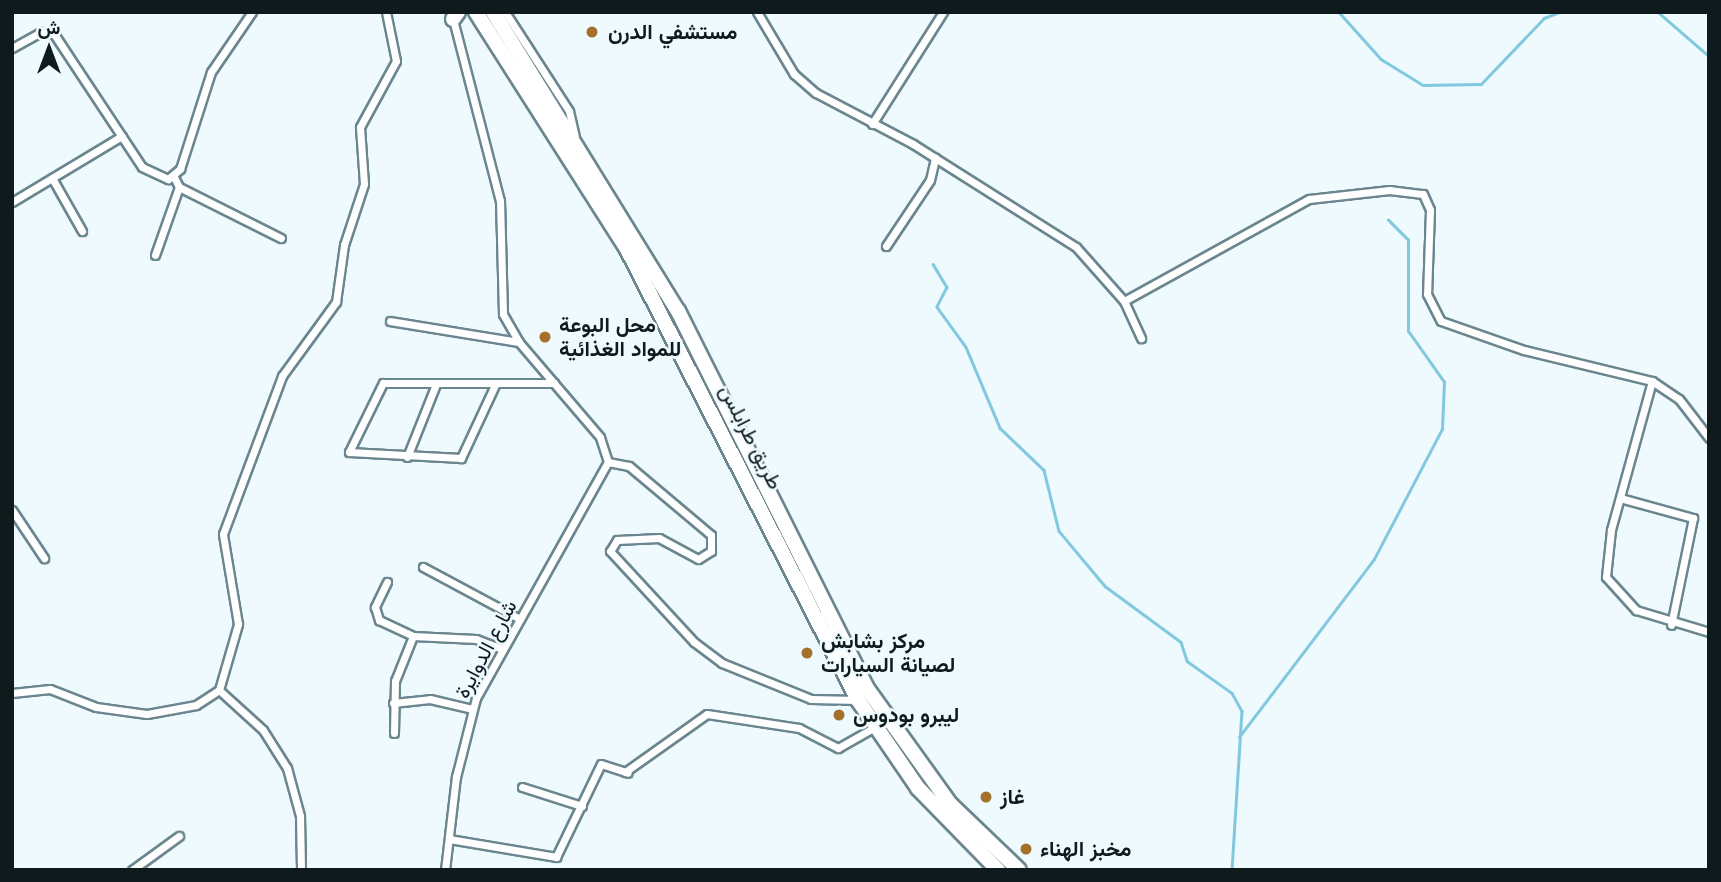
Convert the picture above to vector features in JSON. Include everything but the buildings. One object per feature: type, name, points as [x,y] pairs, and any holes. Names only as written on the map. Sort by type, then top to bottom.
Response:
[{"type":"highway","name":"طريق طرابلس","points":[[476,12],[628,251],[858,700],[875,727],[948,822],[998,870]]},
{"type":"highway","points":[[494,12],[576,141],[707,366],[866,687],[950,804],[1019,870]]},
{"type":"street","points":[[252,12],[211,72],[174,177],[179,187],[281,238]]},
{"type":"street","points":[[12,693],[50,689],[96,707],[148,714],[196,705],[219,690],[238,624],[223,534],[282,376],[336,302],[344,245],[364,184],[360,127],[396,61],[386,12]]},
{"type":"street","points":[[505,12],[569,111],[576,141]]},
{"type":"street","points":[[757,12],[794,74],[872,124],[935,158],[1076,247],[1124,301],[1140,338]]},
{"type":"street","points":[[872,124],[943,12]]},
{"type":"street","points":[[454,15],[498,189],[501,303],[519,342],[600,437],[608,462],[629,466],[711,536],[711,551],[698,559],[659,538],[617,540],[610,551],[694,642],[722,663],[811,699],[858,700]]},
{"type":"street","points":[[12,48],[41,32],[54,34],[149,172],[174,177]]},
{"type":"street","points":[[12,202],[122,136]]},
{"type":"street","points":[[886,246],[930,180],[935,158]]},
{"type":"street","points":[[52,178],[82,231]]},
{"type":"street","points":[[155,255],[179,187]]},
{"type":"street","points":[[1124,301],[1309,199],[1415,190],[1430,210],[1427,294],[1441,321],[1524,350],[1652,382],[1679,399],[1709,438]]},
{"type":"street","points":[[390,321],[519,342]]},
{"type":"street","points":[[1652,382],[1620,498],[1606,562],[1610,587],[1636,610],[1671,625],[1709,632]]},
{"type":"street","points":[[495,385],[465,455],[356,457],[349,447],[383,383],[554,383]]},
{"type":"street","points":[[407,457],[436,384]]},
{"type":"street","name":"شارع الدوايرة","points":[[445,870],[472,709],[502,649],[608,462]]},
{"type":"street","points":[[1620,498],[1693,518],[1671,625]]},
{"type":"street","points":[[12,510],[44,558]]},
{"type":"street","points":[[423,567],[520,619]]},
{"type":"street","points":[[387,582],[376,617],[412,636],[476,639],[502,649]]},
{"type":"street","points":[[394,733],[393,703],[412,636]]},
{"type":"street","points":[[219,690],[263,730],[287,768],[300,816],[301,870]]},
{"type":"street","points":[[393,703],[430,699],[472,709]]},
{"type":"street","points":[[449,839],[556,858],[601,764],[627,773],[707,713],[799,729],[838,748],[875,727]]},
{"type":"street","points":[[522,787],[582,806]]},
{"type":"street","points":[[135,869],[180,836]]},
{"type":"waterway","points":[[1339,12],[1381,59],[1423,85],[1481,84],[1544,18],[1560,12]]},
{"type":"waterway","points":[[1658,12],[1709,56]]},
{"type":"waterway","points":[[1239,737],[1374,559],[1442,429],[1444,382],[1408,331],[1408,240],[1388,220]]},
{"type":"waterway","points":[[933,264],[947,287],[937,307],[966,347],[1000,428],[1044,470],[1059,531],[1105,586],[1181,642],[1187,661],[1232,693],[1242,711],[1232,870]]},
{"type":"place","name":"مستشفي الدرن","points":[[592,32]]},
{"type":"place","name":"محل البوعة للمواد الغذائية","points":[[545,337]]},
{"type":"place","name":"مركز بشابش لصيانة السيارات","points":[[807,653]]},
{"type":"place","name":"ليبرو بودوس","points":[[839,715]]},
{"type":"place","name":"غاز","points":[[986,797]]},
{"type":"place","name":"مخبز الهناء","points":[[1026,849]]}]
